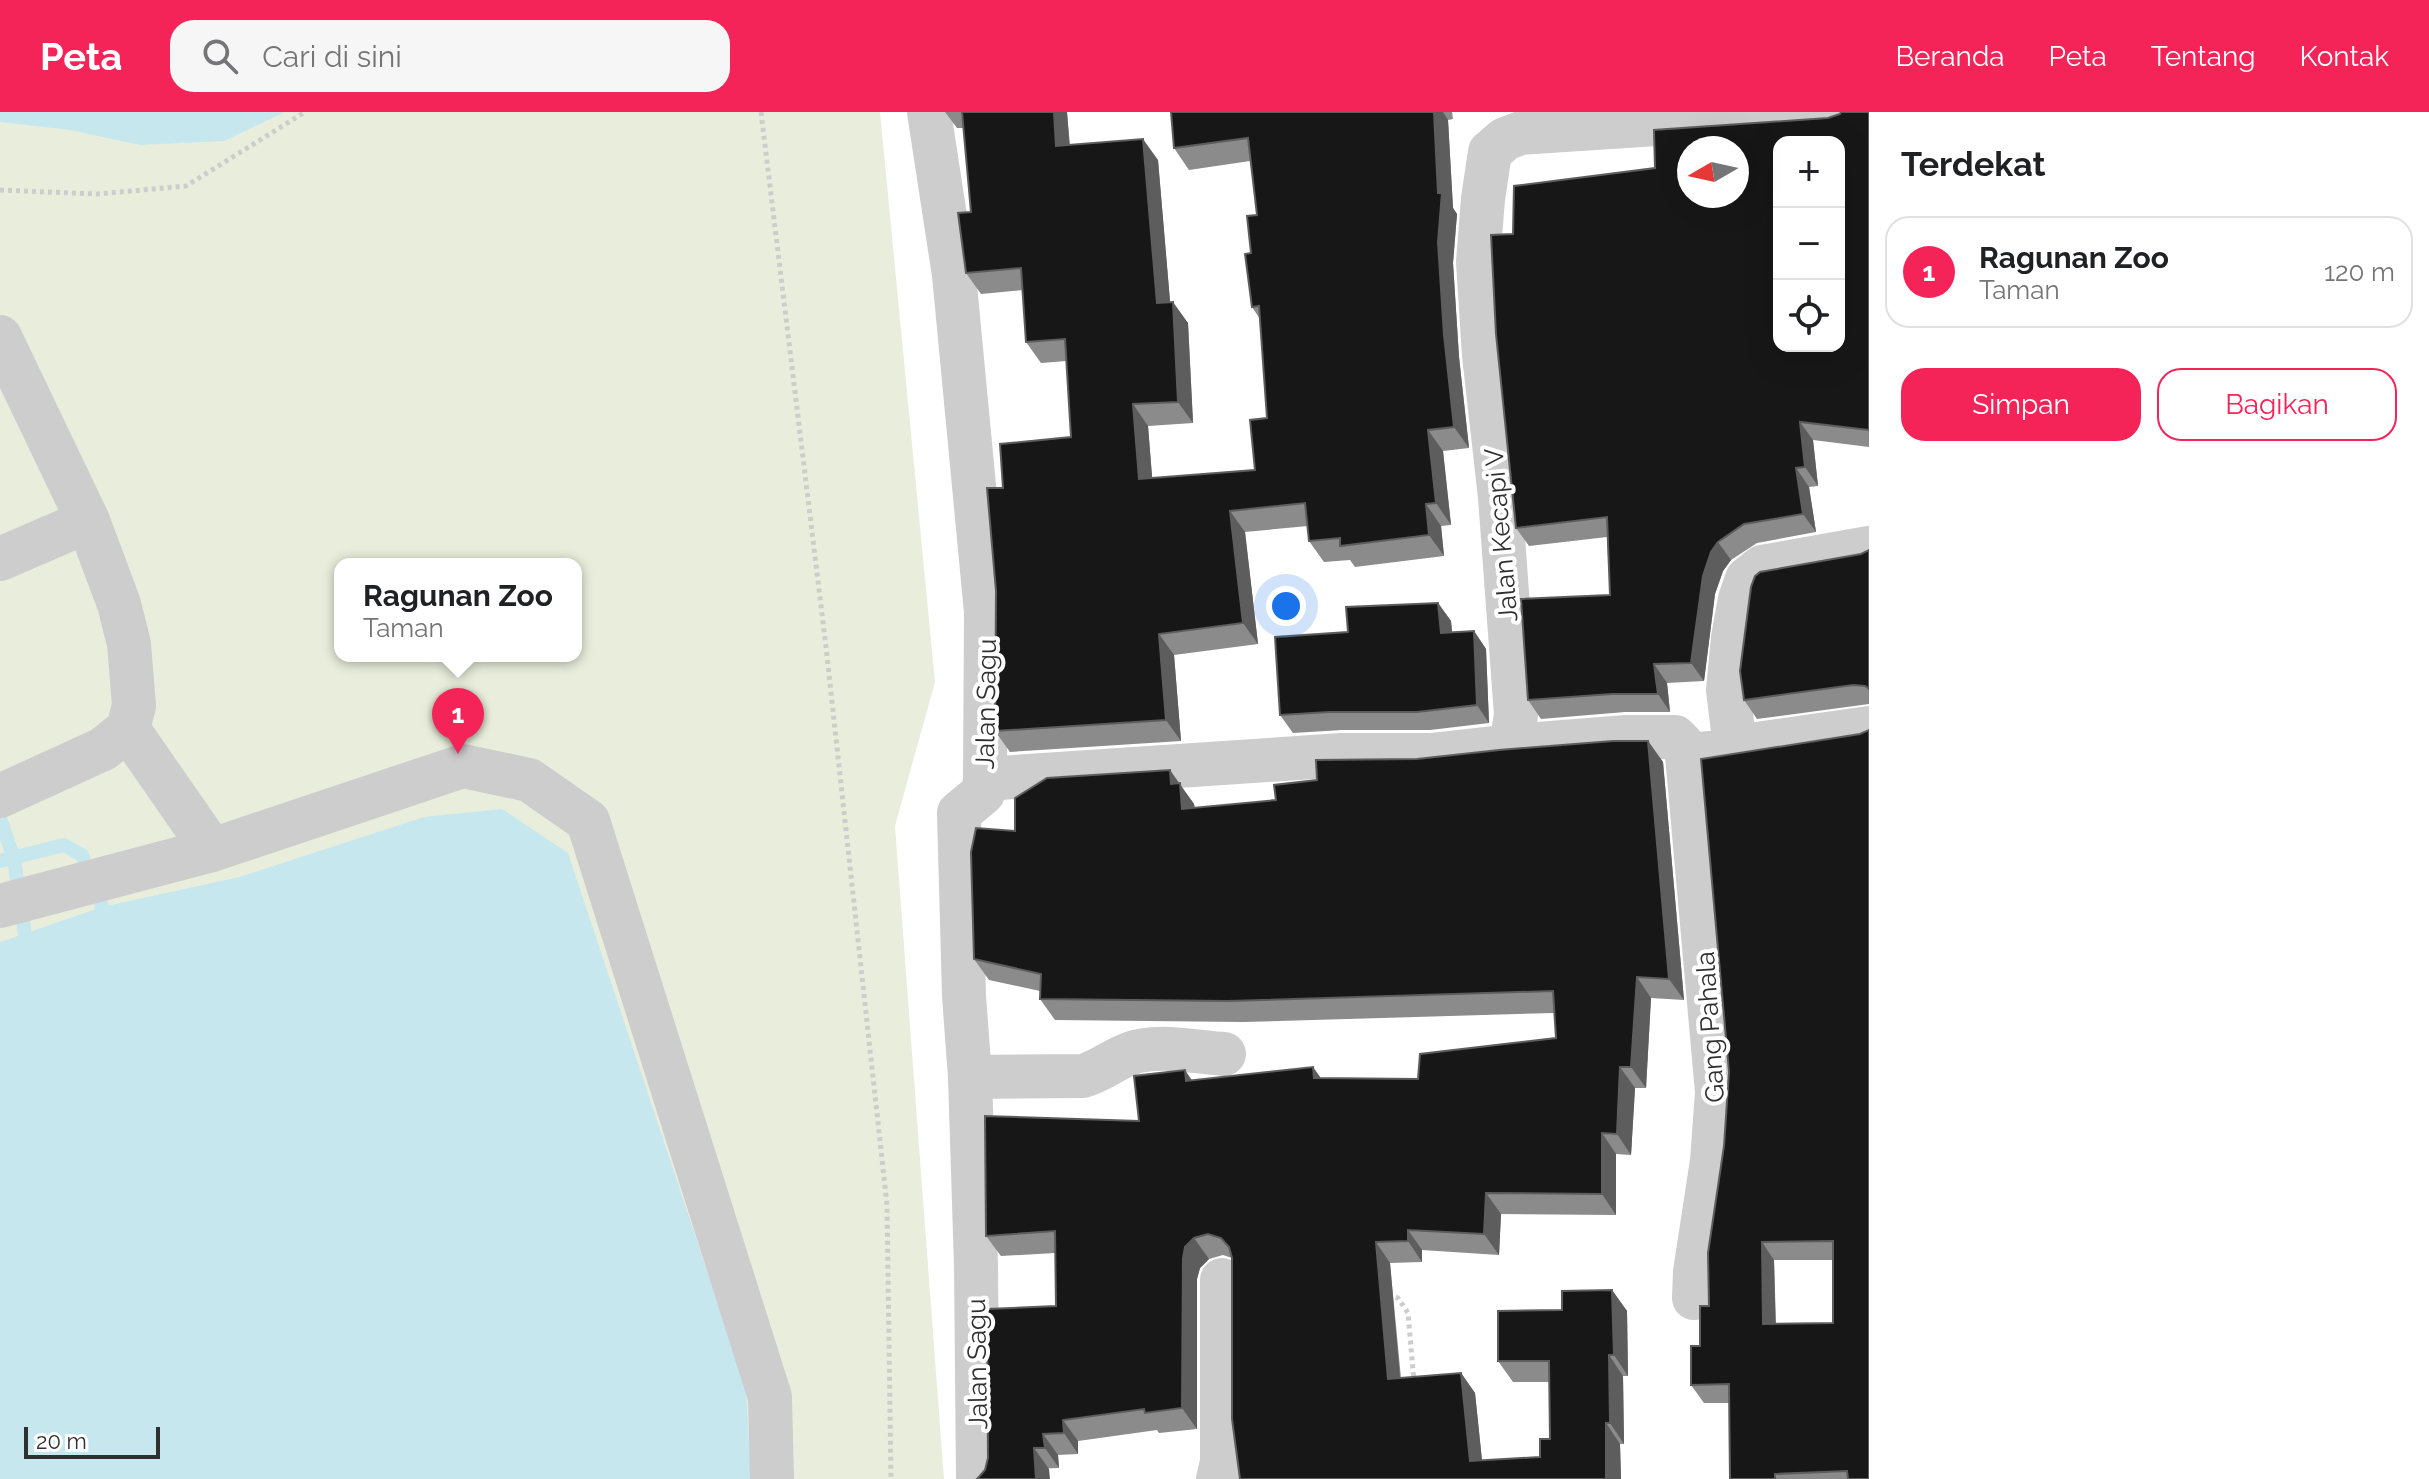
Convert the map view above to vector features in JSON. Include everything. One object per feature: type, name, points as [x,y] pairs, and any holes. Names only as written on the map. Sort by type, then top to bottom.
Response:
[{"type":"street","name":"Jalan Sagu","points":[[929,112],[954,275],[986,612],[985,779],[983,793],[959,813],[976,1266],[978,1479]]},
{"type":"street","name":"Jalan Kecapi V","points":[[1511,746],[1516,715],[1478,262],[1490,152],[1520,122],[1838,112]]},
{"type":"street","points":[[0,337],[88,521],[119,604],[129,644],[134,706],[128,729],[103,749],[11,791]]},
{"type":"street","points":[[0,559],[88,521]]},
{"type":"street","points":[[985,779],[1342,755],[1431,755],[1627,737],[1675,737],[1687,755],[1734,751],[1728,690],[1735,625],[1747,579],[1762,567],[1869,548]]},
{"type":"street","points":[[1735,747],[1869,728]]},
{"type":"street","points":[[128,729],[212,850]]},
{"type":"street","name":"Gang Pahala","points":[[1687,755],[1717,1092],[1712,1161],[1694,1298]]},
{"type":"street","points":[[0,906],[212,850],[463,766],[529,780],[588,821],[770,1397],[772,1479]]},
{"type":"street","points":[[970,1077],[1083,1076],[1128,1054],[1154,1050],[1224,1054]]},
{"type":"street","points":[[1218,1479],[1222,1462],[1222,1280]]},
{"type":"path","points":[[0,190],[97,194],[186,186],[305,112]]},
{"type":"path","points":[[761,112],[828,663],[887,1205],[891,1479]]},
{"type":"path","points":[[1382,1294],[1398,1298],[1408,1313],[1414,1388]]},
{"type":"green space","points":[[0,112],[880,112],[935,682],[895,826],[944,1479],[0,1479]]},
{"type":"water","points":[[0,112],[285,112],[224,141],[140,145],[70,130],[0,122]]},
{"type":"water","points":[[502,809],[568,853],[746,1388],[751,1479],[0,1479],[0,942],[102,907],[239,877],[424,817]]},
{"type":"building","points":[[962,112],[1054,112],[1056,146],[1143,139],[1157,303],[1173,302],[1178,402],[1133,404],[1139,479],[1255,470],[1250,420],[1267,418],[1259,306],[1252,307],[1245,254],[1251,253],[1247,216],[1257,215],[1248,138],[1174,148],[1171,112],[1434,112],[1438,193],[1442,193],[1438,242],[1454,427],[1428,430],[1436,503],[1426,504],[1429,535],[1340,546],[1340,538],[1309,541],[1305,503],[1230,511],[1243,623],[1159,634],[1166,720],[995,731],[996,591],[987,488],[1003,488],[1000,444],[1071,437],[1065,339],[1026,342],[1021,268],[966,273],[958,213],[971,212]]},
{"type":"building","points":[[1841,112],[1869,112],[1869,430],[1800,422],[1805,467],[1796,468],[1803,514],[1744,524],[1718,542],[1703,576],[1691,663],[1654,664],[1658,694],[1528,700],[1521,599],[1610,595],[1607,517],[1516,528],[1496,334],[1491,235],[1513,234],[1514,186],[1655,168],[1654,130],[1828,118]]},
{"type":"building","points":[[1869,550],[1869,689],[1853,685],[1744,700],[1740,671],[1755,576],[1760,572]]},
{"type":"building","points":[[1438,603],[1441,633],[1474,631],[1477,705],[1417,712],[1280,715],[1275,637],[1348,632],[1346,607]]},
{"type":"building","points":[[1869,730],[1869,1479],[1848,1479],[1847,1471],[1775,1474],[1775,1479],[1730,1479],[1729,1384],[1691,1385],[1691,1346],[1700,1346],[1700,1306],[1709,1306],[1708,1253],[1724,1146],[1729,1072],[1701,759],[1860,734]],"holes":[[[1833,1241],[1833,1323],[1763,1324],[1762,1242]]]},
{"type":"building","points":[[1613,741],[1648,741],[1669,979],[1637,977],[1631,1067],[1620,1067],[1617,1134],[1602,1133],[1602,1194],[1486,1193],[1484,1234],[1408,1230],[1408,1241],[1376,1242],[1388,1379],[1461,1373],[1470,1461],[1540,1457],[1540,1439],[1550,1439],[1549,1361],[1498,1361],[1498,1311],[1562,1310],[1562,1291],[1612,1290],[1614,1355],[1609,1355],[1610,1423],[1606,1423],[1606,1479],[1240,1479],[1232,1419],[1232,1258],[1229,1247],[1221,1238],[1208,1234],[1194,1238],[1185,1247],[1183,1258],[1182,1408],[1145,1413],[1144,1409],[1063,1420],[1064,1433],[1043,1434],[1045,1448],[1034,1448],[1036,1479],[977,1479],[985,1470],[988,1458],[987,1309],[1056,1306],[1055,1231],[986,1236],[985,1116],[1139,1121],[1134,1076],[1185,1070],[1186,1081],[1313,1067],[1314,1078],[1418,1079],[1420,1054],[1556,1038],[1553,991],[1228,1001],[1040,999],[1041,974],[974,959],[971,852],[976,828],[1015,831],[1015,798],[1047,778],[1170,770],[1171,784],[1180,783],[1182,809],[1276,800],[1274,785],[1317,780],[1316,760],[1417,759]]},
{"type":"waterway","points":[[0,818],[14,859],[25,935]]},
{"type":"waterway","points":[[0,861],[64,845],[82,855],[102,907]]},
{"type":"place","name":"Ragunan Zoo","points":[[458,754]]}]
